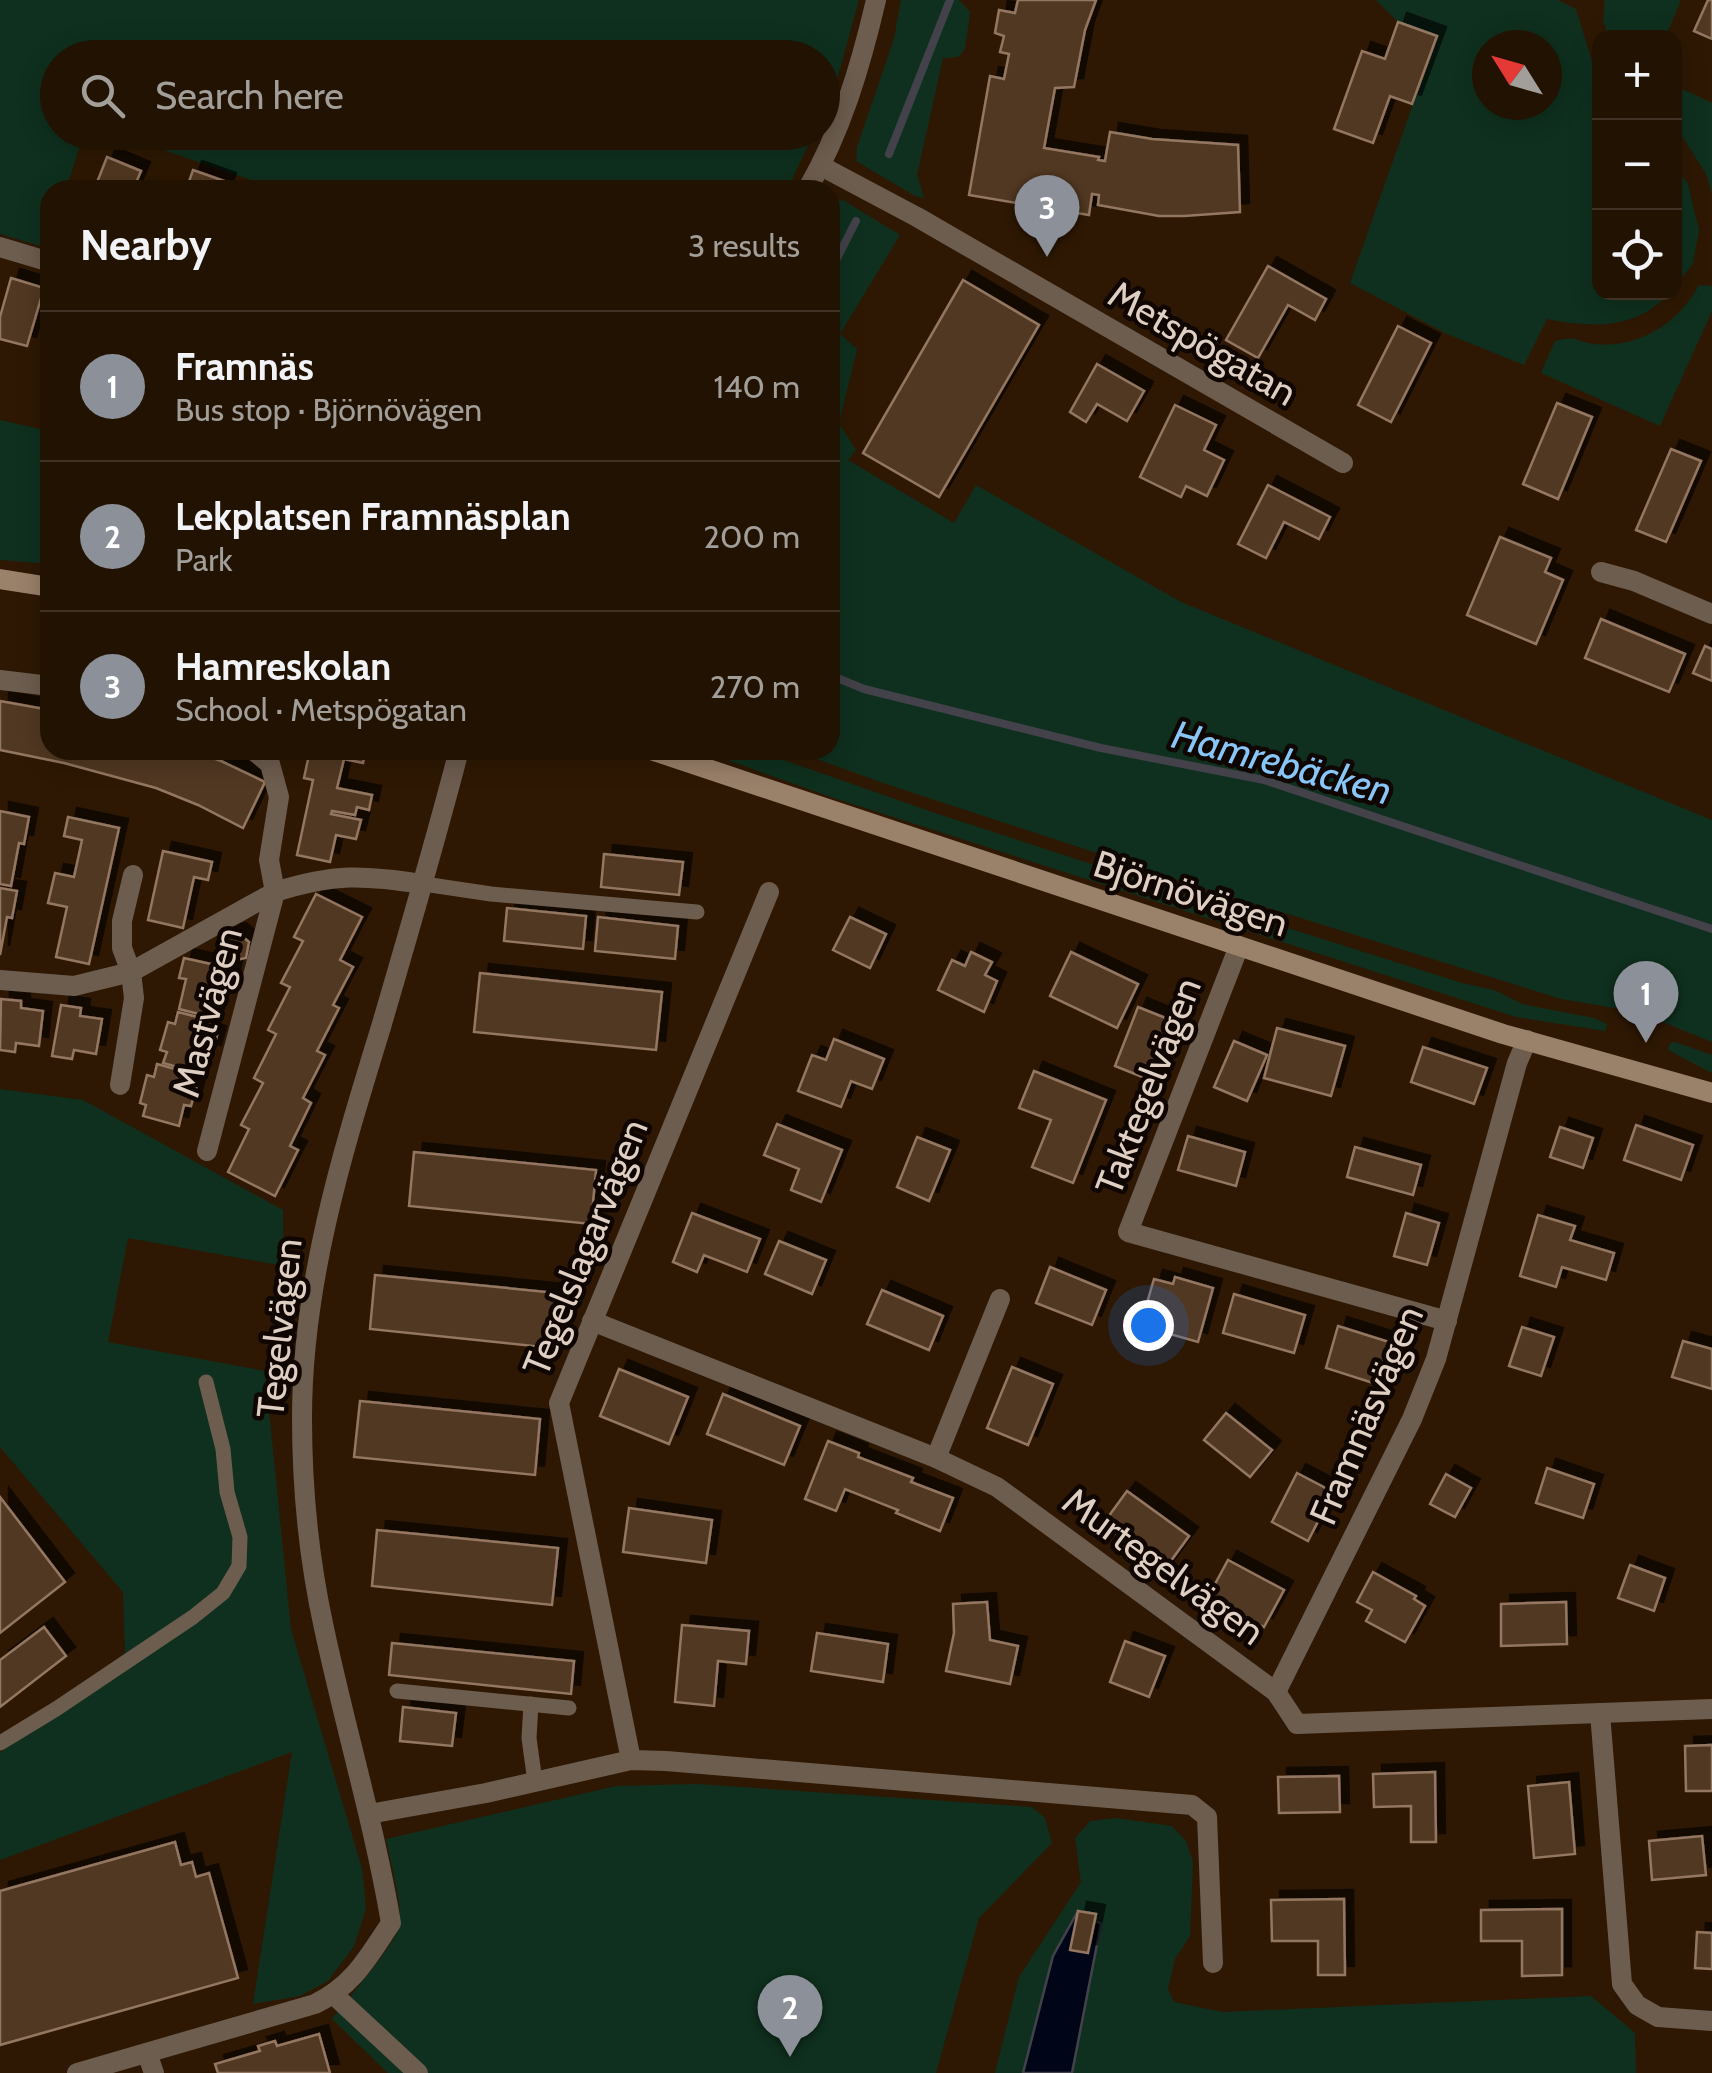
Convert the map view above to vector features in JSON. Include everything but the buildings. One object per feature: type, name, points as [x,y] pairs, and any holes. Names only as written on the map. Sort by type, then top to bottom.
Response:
[{"type":"main road","points":[[0,579],[40,585]]},
{"type":"main road","name":"Björnövägen","points":[[681,760],[1527,1040],[1712,1094]]},
{"type":"street","points":[[840,117],[861,63],[876,0]]},
{"type":"street","points":[[812,180],[827,150]]},
{"type":"street","name":"Metspögatan","points":[[821,166],[917,217],[1343,463]]},
{"type":"street","points":[[0,247],[40,259]]},
{"type":"street","points":[[1601,572],[1712,614]]},
{"type":"street","points":[[0,680],[40,685]]},
{"type":"street","name":"Mastvägen","points":[[207,1151],[275,892],[270,860],[279,797],[270,764],[265,760]]},
{"type":"street","name":"Tegelvägen","points":[[334,1994],[356,1976],[391,1923],[370,1814],[324,1626],[310,1543],[303,1450],[306,1340],[322,1234],[342,1154],[424,884],[455,760]]},
{"type":"street","name":"Mastvägen","points":[[120,1085],[134,998],[131,972],[122,948],[122,922],[132,875]]},
{"type":"street","name":"Mastvägen","points":[[0,980],[74,986],[131,972],[275,892],[330,877],[367,876],[424,884]]},
{"type":"street","name":"Tegelslagarvägen","points":[[631,1760],[558,1403],[769,892]]},
{"type":"street","name":"Taktegelvägen","points":[[1240,946],[1128,1232],[1448,1321]]},
{"type":"street","name":"Framnäsvägen","points":[[1276,1692],[1412,1419],[1436,1360],[1517,1063],[1527,1040]]},
{"type":"street","points":[[936,1458],[1000,1299]]},
{"type":"street","name":"Murtegelvägen","points":[[592,1322],[936,1458],[997,1487],[1276,1692],[1297,1724],[1712,1709]]},
{"type":"street","points":[[1600,1713],[1622,1984],[1638,2006],[1658,2017],[1712,2021]]},
{"type":"street","points":[[370,1814],[631,1760],[1192,1806],[1207,1817],[1213,1963]]},
{"type":"street","points":[[77,2073],[150,2063],[212,2032],[314,2004],[334,1994],[418,2073]]},
{"type":"lane","points":[[424,884],[491,894],[697,912]]},
{"type":"lane","points":[[0,1743],[193,1618],[223,1593],[239,1566],[240,1537],[206,1382]]},
{"type":"lane","points":[[397,1691],[569,1708]]},
{"type":"lane","points":[[532,1704],[529,1738],[535,1782]]},
{"type":"green space","points":[[0,0],[859,0],[840,69],[840,40],[40,40],[40,150],[79,150],[69,180],[40,180],[40,246],[0,234]]},
{"type":"green space","points":[[901,0],[959,0],[970,12],[965,49],[958,57],[943,58],[917,175],[924,198],[856,161],[857,147],[894,39]]},
{"type":"green space","points":[[1376,0],[1558,0],[1576,9],[1592,61],[1592,300],[1661,300],[1656,305],[1628,320],[1612,323],[1547,319],[1524,365],[1447,334],[1350,283],[1437,36],[1398,22]]},
{"type":"green space","points":[[1605,0],[1681,0],[1668,30],[1607,30],[1603,20]]},
{"type":"green space","points":[[1682,89],[1712,103],[1712,193],[1706,174],[1682,136]]},
{"type":"green space","points":[[164,150],[806,150],[792,180],[251,180]]},
{"type":"green space","points":[[1682,176],[1688,184],[1699,230],[1693,264],[1682,277]]},
{"type":"green space","points":[[840,201],[900,235],[840,334]]},
{"type":"green space","points":[[1699,285],[1712,286],[1712,311],[1660,426],[1541,373],[1555,341],[1610,344],[1641,338],[1669,322]]},
{"type":"green space","points":[[840,334],[857,349],[840,419]]},
{"type":"green space","points":[[0,420],[40,429],[40,563],[0,560]]},
{"type":"green space","points":[[840,425],[856,450],[848,460],[954,523],[976,485],[1181,602],[1712,820],[1712,1042],[1638,1012],[1561,999],[820,760],[840,760]]},
{"type":"green space","points":[[727,760],[784,760],[1275,924],[1494,990],[1522,1004],[1594,1018],[1607,1024],[1605,1031],[1516,1017],[834,798]]},
{"type":"green space","points":[[1670,1043],[1712,1055],[1712,1073],[1668,1050]]},
{"type":"green space","points":[[0,1089],[83,1100],[283,1210],[284,1266],[128,1238],[108,1342],[265,1371],[291,1629],[362,1869],[366,1908],[354,1946],[328,1981],[300,1996],[253,2004],[292,1752],[0,1860],[0,1753],[125,1653],[123,1592],[0,1447]]},
{"type":"green space","points":[[697,1784],[1032,1807],[1045,1818],[1052,1843],[979,1918],[936,2073],[388,2073],[332,2019],[381,1957],[400,1924],[386,1839],[616,1786]]},
{"type":"green space","points":[[1117,1818],[1172,1826],[1186,1841],[1193,1862],[1190,1936],[1175,1959],[1168,1989],[1174,2002],[1223,2012],[1591,1996],[1635,2033],[1636,2073],[995,2073],[1019,1977],[1081,1882],[1075,1838],[1090,1821]]},
{"type":"water","points":[[1078,1911],[1101,1924],[1072,2073],[1023,2073],[1053,1956]]},
{"type":"waterway","name":"Hamrebäcken","points":[[889,154],[950,0]]},
{"type":"waterway","name":"Hamrebäcken","points":[[840,252],[856,221]]},
{"type":"waterway","name":"Hamrebäcken","points":[[840,679],[864,689],[1101,748],[1264,780],[1712,929]]},
{"type":"place","name":"Hamreskolan","points":[[1047,257]]},
{"type":"place","name":"Framnäs","points":[[1646,1043]]},
{"type":"place","name":"Lekplatsen Framnäsplan","points":[[790,2057]]}]
